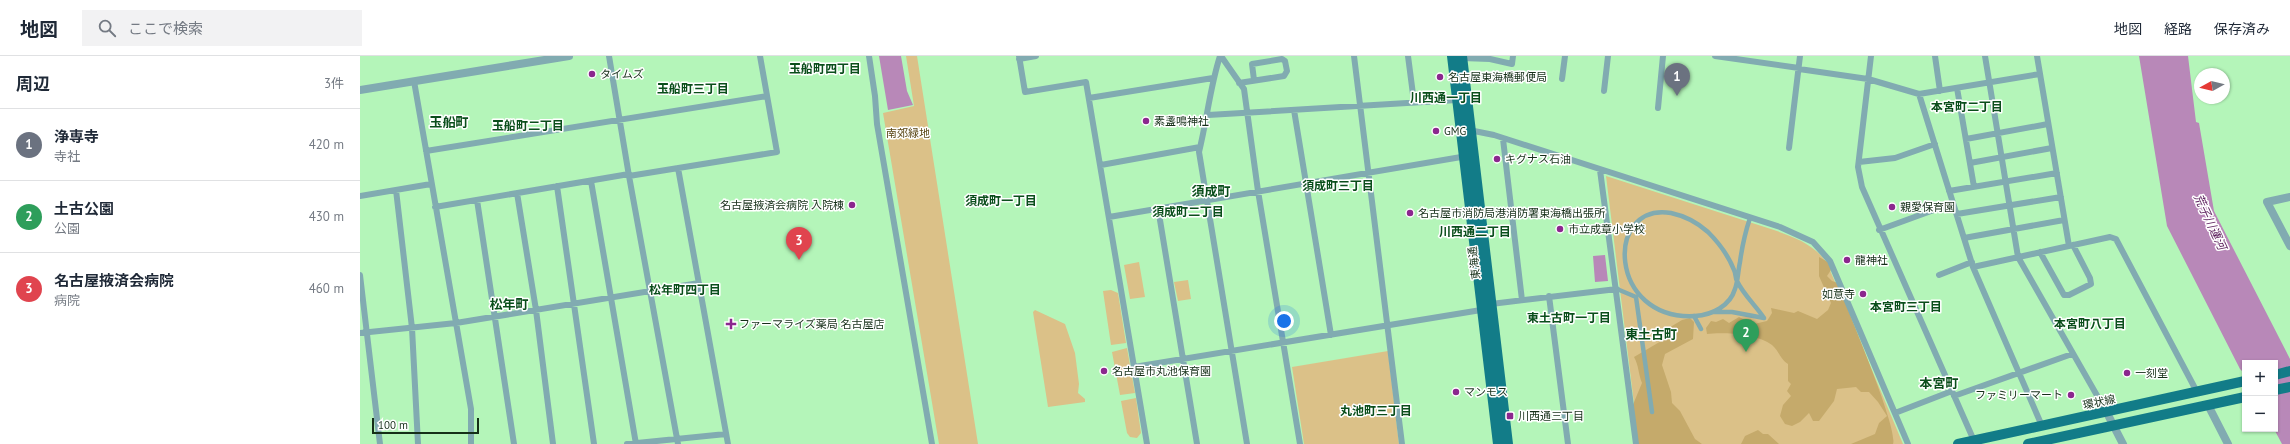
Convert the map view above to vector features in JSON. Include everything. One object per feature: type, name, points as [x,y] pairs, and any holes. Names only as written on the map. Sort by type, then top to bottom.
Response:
[{"type":"main road","points":[[1452,56],[1460,128],[1468,156],[1482,310],[1498,444]]},
{"type":"main road","name":"東海通","points":[[1462,57],[1470,131],[1468,156],[1491,304],[1508,444]]},
{"type":"main road","points":[[2278,374],[2290,371]]},
{"type":"main road","name":"環状線","points":[[1958,444],[1975,442],[2242,383]]},
{"type":"main road","points":[[2278,389],[2290,387]]},
{"type":"main road","points":[[2028,444],[2049,442],[2113,426],[2242,398]]},
{"type":"street","points":[[360,90],[569,56]]},
{"type":"street","points":[[609,56],[629,175],[678,442]]},
{"type":"street","points":[[435,207],[557,186],[777,152],[760,56]]},
{"type":"street","points":[[869,56],[875,96],[877,124],[932,444]]},
{"type":"street","points":[[1036,56],[1019,57],[1025,92],[1086,82],[1147,444]]},
{"type":"street","points":[[1220,56],[1212,78],[1208,115],[1198,152],[1246,444]]},
{"type":"street","points":[[1220,56],[1244,89],[1258,191],[1300,444]]},
{"type":"street","points":[[1354,56],[1402,444]]},
{"type":"street","points":[[1408,56],[1414,102]]},
{"type":"street","points":[[1462,57],[1490,59],[1512,64],[1513,56]]},
{"type":"street","points":[[1562,79],[1565,56]]},
{"type":"street","points":[[1604,91],[1608,56]]},
{"type":"street","points":[[1658,108],[1663,56]]},
{"type":"street","points":[[1715,56],[1868,79],[1919,94],[2040,74]]},
{"type":"street","points":[[1789,148],[1800,56]]},
{"type":"street","points":[[1871,56],[1858,162],[1862,187],[1879,230],[1975,442]]},
{"type":"street","points":[[1935,56],[1940,91]]},
{"type":"street","points":[[1985,56],[2018,257],[2107,413],[2123,444]]},
{"type":"street","points":[[2037,56],[2064,220],[2071,246],[2090,278],[2091,284],[2069,295],[2064,295],[2040,252]]},
{"type":"street","points":[[1239,83],[1284,76],[1287,71],[1285,61],[1282,59],[1252,64],[1254,80]]},
{"type":"street","points":[[1089,98],[1212,78]]},
{"type":"street","points":[[414,81],[471,409],[471,444]]},
{"type":"street","points":[[1957,88],[1974,187]]},
{"type":"street","points":[[1919,94],[1973,264],[2018,373],[2042,426]]},
{"type":"street","points":[[426,151],[767,96]]},
{"type":"street","points":[[1208,115],[1457,100]]},
{"type":"street","points":[[1294,110],[1331,335]]},
{"type":"street","points":[[1966,139],[2048,124]]},
{"type":"street","points":[[1460,128],[1503,139],[1750,218],[1799,235],[1822,249],[1830,261],[1908,444]]},
{"type":"street","points":[[1503,139],[1522,300]]},
{"type":"street","points":[[1858,162],[1895,158],[1935,144]]},
{"type":"street","points":[[1100,165],[1200,147]]},
{"type":"street","points":[[1970,163],[2052,148]]},
{"type":"street","points":[[1109,217],[1468,156]]},
{"type":"street","points":[[678,168],[728,444]]},
{"type":"street","points":[[1600,170],[1617,289],[1636,444]]},
{"type":"street","points":[[1949,191],[2057,173]]},
{"type":"street","points":[[591,181],[636,444]]},
{"type":"street","points":[[360,196],[431,184]]},
{"type":"street","points":[[557,186],[575,303],[594,444]]},
{"type":"street","points":[[396,190],[412,328],[418,444]]},
{"type":"street","points":[[518,193],[536,310],[553,444]]},
{"type":"street","points":[[1957,214],[2060,197]]},
{"type":"street","points":[[2290,197],[2267,202],[2290,246]]},
{"type":"street","points":[[477,200],[514,444]]},
{"type":"street","points":[[1879,230],[1953,203]]},
{"type":"street","points":[[1158,208],[1197,444]]},
{"type":"street","points":[[1491,304],[1617,289],[1638,296],[1653,307],[1664,312],[1694,316],[1714,312],[1732,312],[1764,318],[1736,281],[1735,271],[1709,233],[1686,218],[1666,212],[1639,219],[1634,225],[1625,243],[1629,279],[1638,296],[1652,412]]},
{"type":"street","points":[[1714,312],[1725,305],[1735,289],[1743,240],[1750,218]]},
{"type":"street","points":[[1964,238],[2064,220]]},
{"type":"street","points":[[1939,275],[1973,264],[2018,257],[2110,237],[2116,239],[2197,392]]},
{"type":"street","points":[[360,275],[363,333],[380,444]]},
{"type":"street","points":[[363,333],[456,323],[699,282]]},
{"type":"street","points":[[1549,296],[1568,444]]},
{"type":"street","points":[[1134,367],[1482,310]]},
{"type":"street","points":[[1694,316],[1701,330]]},
{"type":"street","points":[[1895,413],[2072,354]]},
{"type":"street","points":[[2208,405],[2228,444]]},
{"type":"street","points":[[627,444],[678,442],[726,434]]},
{"type":"green space","name":"南郊緑地","points":[[906,56],[917,56],[978,444],[939,444],[883,113],[914,106]]},
{"type":"green space","points":[[1606,176],[1781,233],[1803,242],[1822,256],[1827,263],[1903,444],[1639,444]]},
{"type":"green space","points":[[1139,262],[1145,297],[1130,299],[1124,265]]},
{"type":"green space","points":[[1188,280],[1191,299],[1178,301],[1174,282]]},
{"type":"green space","points":[[1111,290],[1118,293],[1126,343],[1111,345],[1103,291]]},
{"type":"green space","points":[[1035,310],[1065,324],[1075,353],[1079,384],[1078,393],[1085,399],[1085,402],[1048,407],[1033,312]]},
{"type":"green space","points":[[1127,348],[1135,393],[1120,395],[1112,352]]},
{"type":"green space","points":[[1388,351],[1399,444],[1304,444],[1292,367]]},
{"type":"green space","points":[[1136,398],[1141,433],[1137,438],[1130,437],[1127,433],[1121,401]]},
{"type":"shaded area","points":[[1819,257],[1828,262],[1831,270],[1827,276],[1832,281],[1838,283],[1871,367],[1888,416],[1893,434],[1893,444],[1851,444],[1875,434],[1879,423],[1887,416],[1869,392],[1861,392],[1856,387],[1837,389],[1834,401],[1819,421],[1813,421],[1809,413],[1800,422],[1792,426],[1785,424],[1780,416],[1783,405],[1791,396],[1787,391],[1791,384],[1788,381],[1788,364],[1783,360],[1774,347],[1766,341],[1750,336],[1722,333],[1707,334],[1706,328],[1711,321],[1716,322],[1723,319],[1729,323],[1739,317],[1745,320],[1751,319],[1754,324],[1767,321],[1772,313],[1771,308],[1794,313],[1798,311],[1817,319],[1828,310],[1831,303],[1819,276]]},
{"type":"shaded area","points":[[1690,318],[1694,322],[1693,339],[1665,354],[1662,365],[1671,392],[1672,403],[1680,411],[1695,439],[1702,444],[1637,444],[1632,407],[1642,383],[1634,357],[1668,337],[1667,329],[1682,320]]},
{"type":"shaded area","points":[[1758,430],[1763,434],[1768,434],[1779,444],[1741,444],[1745,436]]},
{"type":"water","points":[[879,56],[901,56],[907,91],[913,105],[888,110]]},
{"type":"water","name":"荒子川運河","points":[[2139,56],[2188,56],[2196,122],[2199,123],[2214,211],[2290,359],[2290,444],[2282,444],[2276,432],[2278,432],[2278,360],[2242,360],[2242,371],[2240,369],[2167,226]]},
{"type":"water","points":[[1605,255],[1608,281],[1595,282],[1593,256]]},
{"type":"place","name":"タイムズ","points":[[592,74]]},
{"type":"place","name":"名古屋東海橋郵便局","points":[[1440,77]]},
{"type":"place","name":"浄専寺","points":[[1677,96]]},
{"type":"place","name":"素盞鳴神社","points":[[1146,121]]},
{"type":"place","name":"GMG","points":[[1436,131]]},
{"type":"place","name":"キグナス石油","points":[[1497,159]]},
{"type":"place","name":"名古屋掖済会病院 入院棟","points":[[852,205]]},
{"type":"place","name":"親愛保育園","points":[[1892,207]]},
{"type":"place","name":"名古屋市消防局港消防署東海橋出張所","points":[[1410,213]]},
{"type":"place","name":"市立成章小学校","points":[[1560,229]]},
{"type":"place","name":"名古屋掖済会病院","points":[[799,260]]},
{"type":"place","name":"龍神社","points":[[1847,260]]},
{"type":"place","name":"如意寺","points":[[1863,294]]},
{"type":"place","name":"ファーマライズ薬局 名古屋店","points":[[731,324]]},
{"type":"place","name":"土古公園","points":[[1746,352]]},
{"type":"place","name":"名古屋市丸池保育園","points":[[1104,371]]},
{"type":"place","name":"一刻堂","points":[[2127,373]]},
{"type":"place","name":"マンモス","points":[[1456,392]]},
{"type":"place","name":"ファミリーマート","points":[[2071,395]]},
{"type":"place","name":"川西通三丁目","points":[[1510,416]]},
{"type":"district","name":"玉船町四丁目","points":[[825,69]]},
{"type":"district","name":"玉船町三丁目","points":[[693,89]]},
{"type":"district","name":"川西通一丁目","points":[[1446,98]]},
{"type":"district","name":"本宮町二丁目","points":[[1967,107]]},
{"type":"district","name":"玉船町","points":[[449,122]]},
{"type":"district","name":"玉船町二丁目","points":[[528,126]]},
{"type":"district","name":"須成町三丁目","points":[[1338,186]]},
{"type":"district","name":"須成町","points":[[1211,191]]},
{"type":"district","name":"須成町一丁目","points":[[1001,201]]},
{"type":"district","name":"須成町二丁目","points":[[1188,212]]},
{"type":"district","name":"川西通二丁目","points":[[1475,232]]},
{"type":"district","name":"松年町四丁目","points":[[685,290]]},
{"type":"district","name":"松年町","points":[[509,304]]},
{"type":"district","name":"本宮町三丁目","points":[[1906,307]]},
{"type":"district","name":"東土古町一丁目","points":[[1569,318]]},
{"type":"district","name":"本宮町八丁目","points":[[2090,324]]},
{"type":"district","name":"東土古町","points":[[1651,334]]},
{"type":"district","name":"本宮町","points":[[1939,383]]},
{"type":"district","name":"丸池町三丁目","points":[[1376,411]]}]
